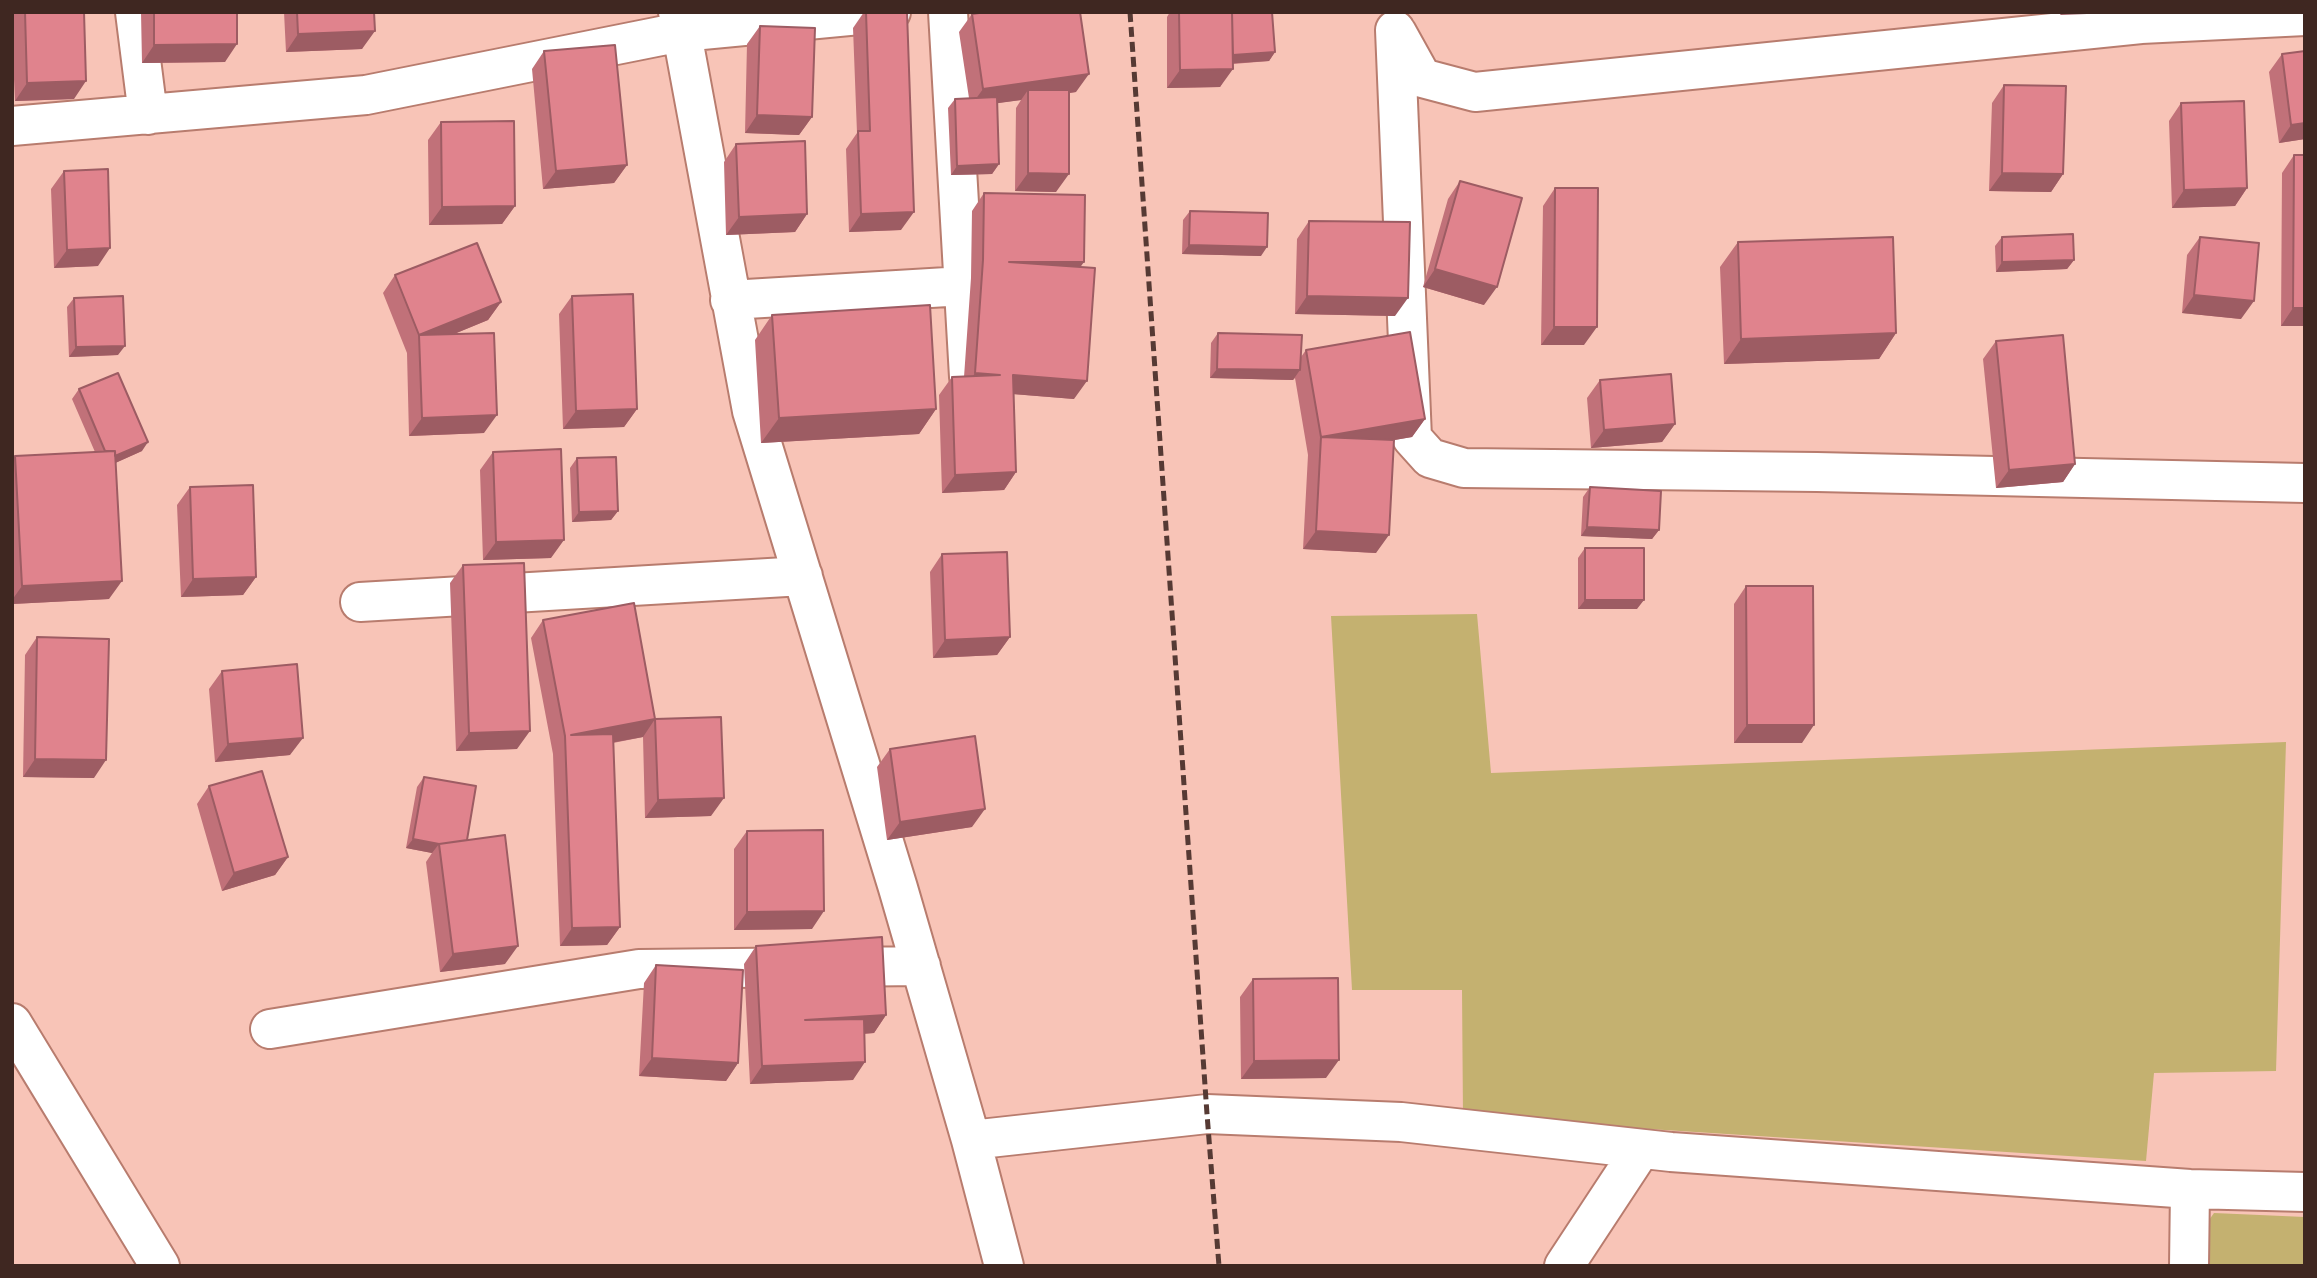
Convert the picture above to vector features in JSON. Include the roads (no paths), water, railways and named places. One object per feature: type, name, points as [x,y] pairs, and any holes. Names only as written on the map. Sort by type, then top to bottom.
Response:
[{"type":"street","points":[[135,12],[148,115]]},
{"type":"street","points":[[12,127],[366,95],[680,22],[891,12]]},
{"type":"street","points":[[948,12],[970,377]]},
{"type":"street","points":[[1394,21],[1422,78],[1475,92],[2141,18],[2305,16]]},
{"type":"street","points":[[1394,21],[1412,438],[1430,458],[1464,468],[1817,472],[2305,483]]},
{"type":"street","points":[[680,22],[752,411],[921,965],[1004,1266]]},
{"type":"street","points":[[730,300],[964,286]]},
{"type":"street","points":[[360,602],[803,576]]},
{"type":"street","points":[[270,1029],[639,969],[921,965]]},
{"type":"street","points":[[12,1023],[160,1266]]},
{"type":"street","points":[[971,1140],[1207,1114],[1401,1122],[1642,1149],[2190,1189],[2305,1192]]},
{"type":"street","points":[[1564,1266],[1642,1149]]},
{"type":"street","points":[[2189,1266],[2190,1189]]},
{"type":"railway","points":[[1130,12],[1219,1266]]}]
